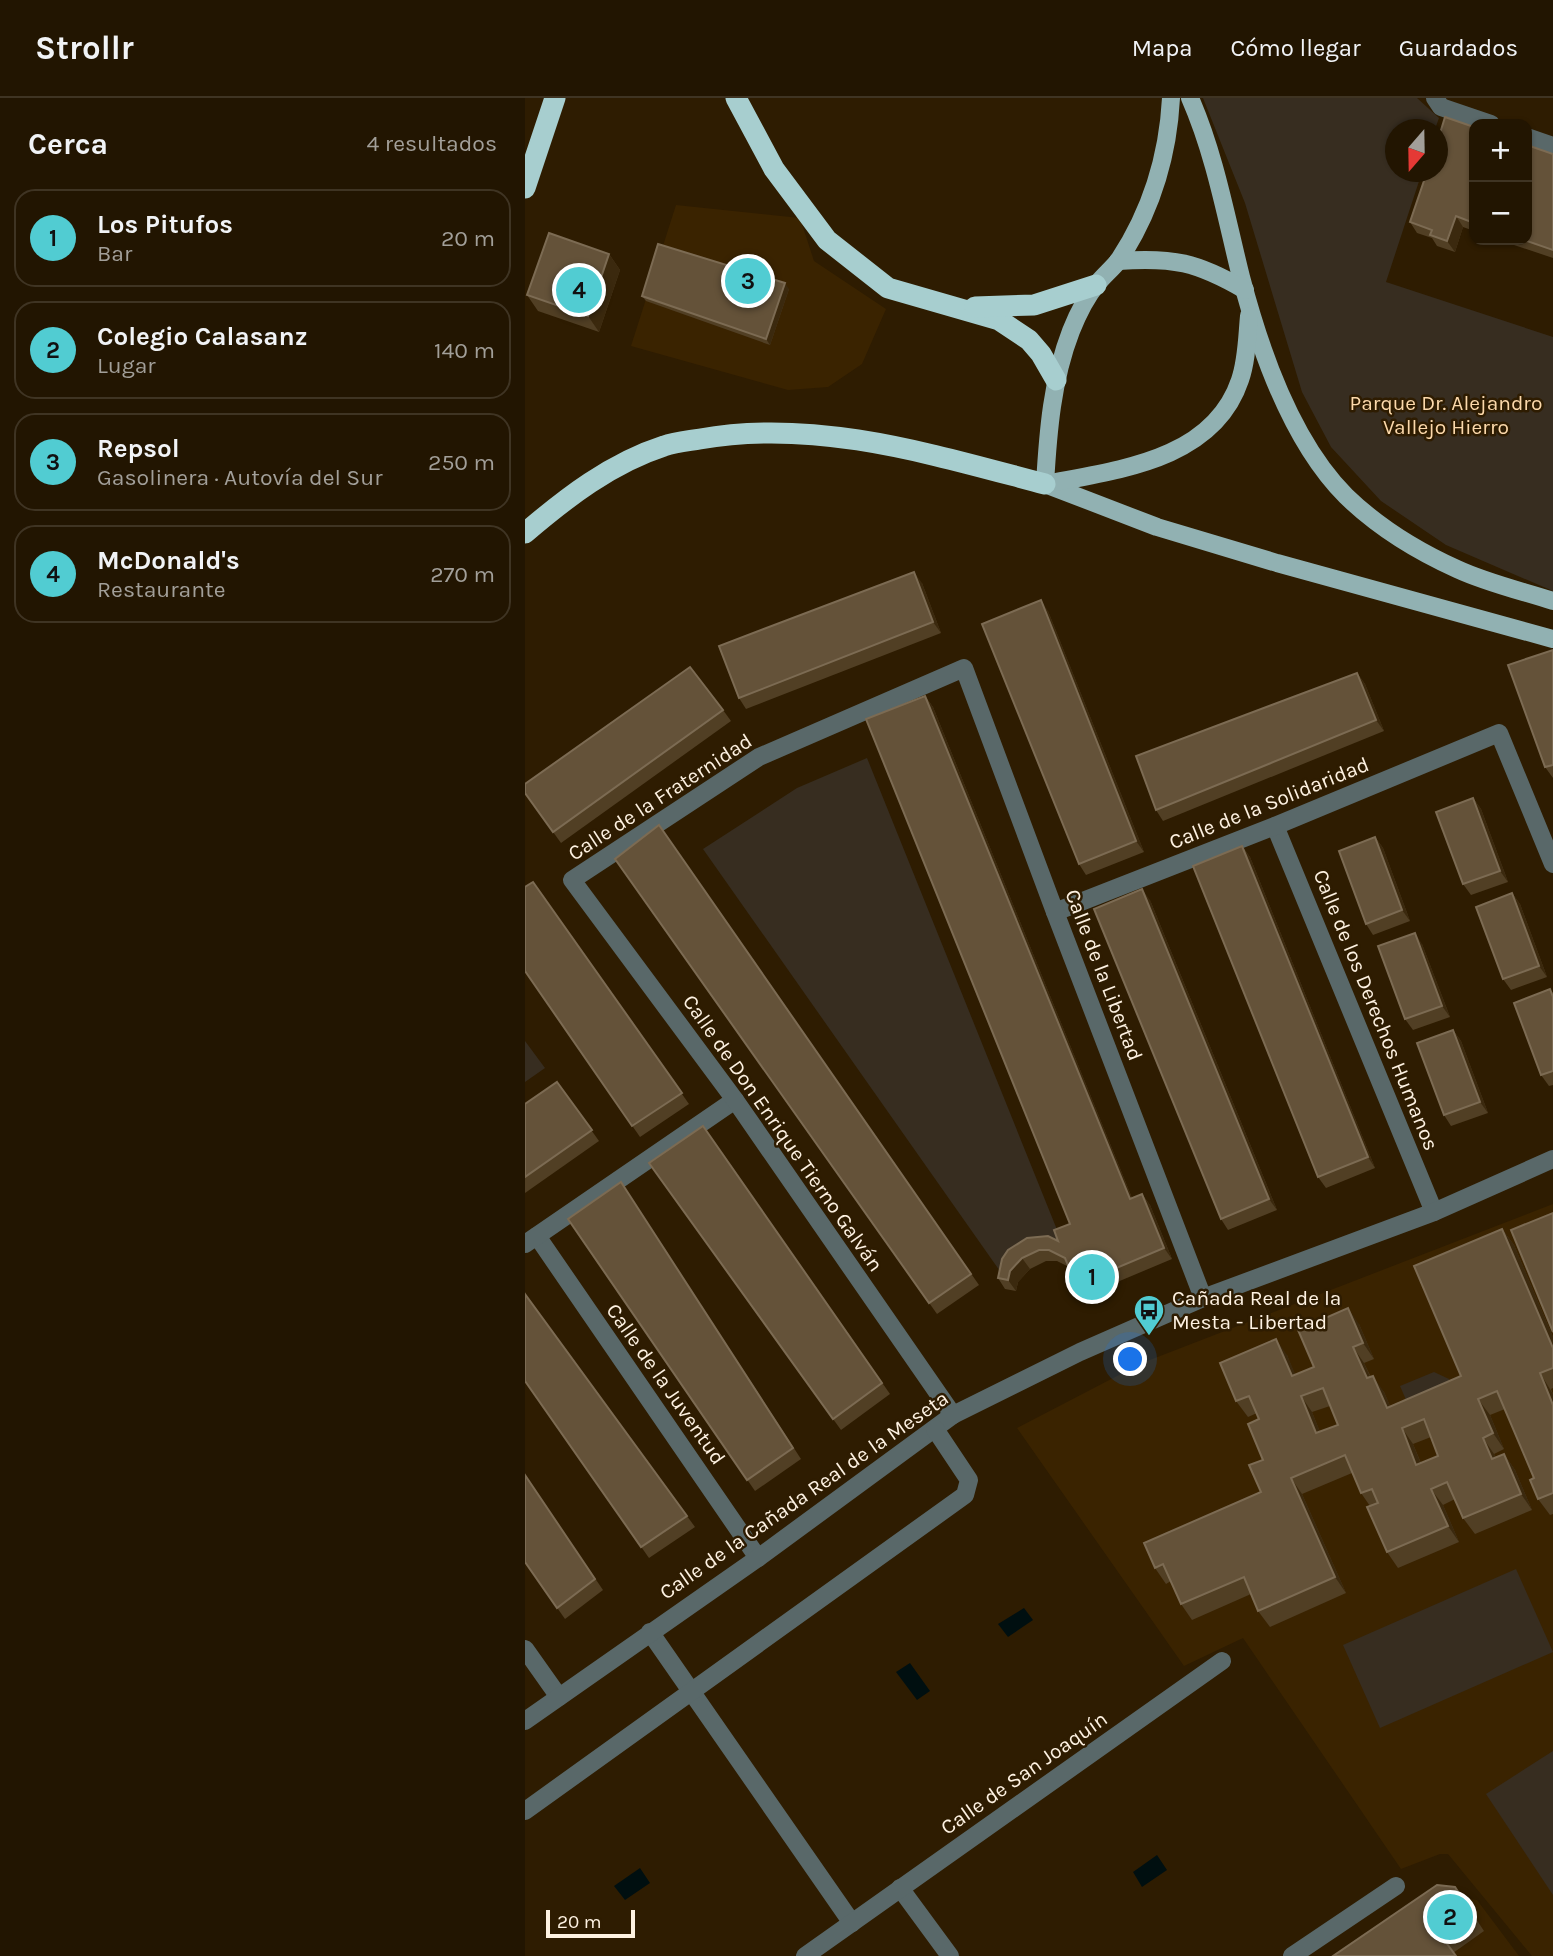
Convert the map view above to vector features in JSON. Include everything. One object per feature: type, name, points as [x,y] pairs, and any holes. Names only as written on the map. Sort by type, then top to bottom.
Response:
[{"type":"highway","points":[[525,188],[555,98]]},
{"type":"highway","points":[[736,98],[774,169],[827,240],[888,288],[999,320],[1029,340],[1041,354],[1056,380]]},
{"type":"highway","points":[[958,308],[1034,305],[1096,285]]},
{"type":"highway","points":[[525,533],[567,497],[621,465],[664,446],[735,433],[832,435],[946,458],[1045,484]]},
{"type":"main road","points":[[1045,484],[1048,431],[1056,380],[1072,330],[1096,285],[1118,261],[1146,211],[1164,157],[1171,98]]},
{"type":"main road","points":[[1190,98],[1203,129],[1250,308],[1274,380],[1304,441],[1346,495],[1398,539],[1459,570],[1553,601]]},
{"type":"main road","points":[[1118,261],[1178,261],[1213,271],[1245,290]]},
{"type":"main road","points":[[1045,484],[1128,468],[1153,460],[1195,439],[1214,424],[1229,404],[1240,380],[1250,308]]},
{"type":"main road","points":[[1045,484],[1157,527],[1553,639]]},
{"type":"street","points":[[1435,98],[1441,107],[1476,119]]},
{"type":"street","points":[[1532,138],[1553,146]]},
{"type":"street","name":"Calle de la Fraternidad","points":[[572,880],[759,757],[964,668]]},
{"type":"street","name":"Calle de la Libertad","points":[[964,668],[1203,1298]]},
{"type":"street","name":"Calle de la Solidaridad","points":[[1055,912],[1275,826],[1499,733],[1553,864]]},
{"type":"street","name":"Calle de los Derechos Humanos","points":[[1275,826],[1434,1212]]},
{"type":"street","name":"Calle de Don Enrique Tierno Galván","points":[[572,880],[735,1100],[953,1415]]},
{"type":"street","points":[[531,1240],[735,1100]]},
{"type":"street","name":"Calle de la Cañada Real de la Meseta","points":[[525,1721],[758,1558],[953,1415],[1080,1352],[1203,1298],[1434,1212],[1553,1159]]},
{"type":"street","name":"Calle de la Juventud","points":[[531,1240],[758,1558]]},
{"type":"street","points":[[525,1811],[965,1495],[969,1480],[935,1429]]},
{"type":"street","points":[[650,1632],[852,1923]]},
{"type":"street","points":[[525,1649],[559,1697]]},
{"type":"street","name":"Calle de San Joaquín","points":[[805,1956],[1222,1661]]},
{"type":"street","points":[[1292,1956],[1396,1886]]},
{"type":"street","points":[[900,1888],[950,1956]]},
{"type":"shaded area","points":[[676,205],[800,218],[814,261],[886,309],[862,364],[828,387],[788,390],[631,346]]},
{"type":"shaded area","points":[[1553,1204],[1553,1956],[1532,1956],[1448,1854],[1440,1854],[1401,1869],[1243,1638],[1184,1666],[1017,1428],[1142,1363]]},
{"type":"shaded area","points":[[1024,1608],[1033,1620],[1008,1637],[998,1624]]},
{"type":"shaded area","points":[[910,1663],[930,1691],[917,1700],[896,1672]]},
{"type":"shaded area","points":[[1157,1855],[1167,1870],[1142,1887],[1133,1872]]},
{"type":"shaded area","points":[[640,1868],[650,1883],[625,1900],[614,1886]]},
{"type":"shaded area","points":[[1436,1895],[1477,1900],[1519,1956],[1342,1956]]},
{"type":"green space","name":"Parque Dr. Alejandro Vallejo Hierro","points":[[1203,98],[1417,98],[1439,118],[1385,119],[1385,182],[1419,182],[1386,282],[1553,337],[1553,591],[1446,545],[1381,501],[1331,447],[1302,392],[1245,203]]},
{"type":"green space","points":[[867,758],[1066,1252],[1002,1274],[703,849],[797,788]]},
{"type":"green space","points":[[525,1041],[545,1068],[525,1082]]},
{"type":"green space","points":[[1434,1372],[1449,1379],[1455,1390],[1410,1409],[1400,1386]]},
{"type":"green space","points":[[1516,1569],[1553,1652],[1380,1728],[1343,1645]]},
{"type":"green space","points":[[1553,1751],[1553,1895],[1486,1794]]},
{"type":"building","points":[[1445,117],[1469,125],[1469,221],[1456,216],[1447,241],[1430,235],[1432,230],[1410,222],[1424,182],[1448,182],[1448,119]]},
{"type":"building","points":[[1532,147],[1553,154],[1553,250],[1532,243]]},
{"type":"building","points":[[549,233],[609,254],[588,316],[527,295]]},
{"type":"building","points":[[658,244],[785,283],[766,339],[642,296]]},
{"type":"building","points":[[914,572],[933,622],[739,698],[719,646]]},
{"type":"building","points":[[1041,600],[1136,841],[1079,864],[982,624]]},
{"type":"building","points":[[1553,650],[1553,765],[1545,767],[1508,665]]},
{"type":"building","points":[[690,667],[723,710],[553,832],[525,793],[525,784]]},
{"type":"building","points":[[1357,673],[1376,720],[1156,810],[1136,756]]},
{"type":"building","points":[[925,696],[1130,1199],[1142,1194],[1164,1248],[1076,1285],[1065,1258],[1049,1250],[1039,1250],[1022,1258],[1010,1271],[1008,1280],[998,1278],[1002,1259],[1008,1250],[1027,1238],[1048,1236],[1058,1241],[1054,1230],[1070,1224],[866,719]]},
{"type":"building","points":[[1473,798],[1500,871],[1463,884],[1436,812]]},
{"type":"building","points":[[659,825],[971,1274],[929,1303],[615,859]]},
{"type":"building","points":[[1375,837],[1402,910],[1366,924],[1339,851]]},
{"type":"building","points":[[1242,846],[1368,1157],[1318,1177],[1193,866]]},
{"type":"building","points":[[533,882],[682,1093],[632,1126],[525,971],[525,887]]},
{"type":"building","points":[[1142,889],[1269,1199],[1221,1219],[1094,909]]},
{"type":"building","points":[[1512,893],[1539,966],[1503,979],[1476,907]]},
{"type":"building","points":[[1415,933],[1442,1006],[1405,1019],[1378,946]]},
{"type":"building","points":[[1550,989],[1553,997],[1553,1071],[1541,1075],[1514,1003]]},
{"type":"building","points":[[1453,1030],[1480,1102],[1444,1115],[1417,1043]]},
{"type":"building","points":[[557,1082],[592,1130],[525,1177],[525,1104]]},
{"type":"building","points":[[703,1126],[882,1383],[833,1419],[649,1163]]},
{"type":"building","points":[[621,1182],[793,1448],[747,1480],[568,1219]]},
{"type":"building","points":[[1553,1213],[1553,1332],[1511,1230]]},
{"type":"building","points":[[1502,1229],[1553,1348],[1553,1368],[1540,1373],[1553,1405],[1553,1493],[1538,1499],[1530,1480],[1534,1478],[1497,1391],[1478,1399],[1493,1433],[1483,1438],[1492,1459],[1504,1454],[1521,1494],[1463,1518],[1447,1482],[1431,1489],[1448,1526],[1387,1552],[1367,1507],[1378,1503],[1372,1489],[1361,1493],[1345,1455],[1291,1478],[1335,1577],[1258,1611],[1244,1577],[1181,1604],[1163,1564],[1155,1568],[1144,1543],[1261,1492],[1249,1465],[1263,1460],[1248,1424],[1259,1419],[1249,1396],[1236,1401],[1220,1363],[1276,1339],[1292,1376],[1314,1367],[1298,1330],[1348,1308],[1363,1343],[1353,1347],[1367,1378],[1373,1376],[1387,1408],[1461,1376],[1414,1266]],"holes":[[[1323,1388],[1338,1425],[1316,1433],[1301,1396]],[[1424,1419],[1438,1456],[1416,1465],[1402,1428]]]},
{"type":"building","points":[[525,1294],[687,1516],[641,1547],[525,1381]]},
{"type":"building","points":[[525,1475],[595,1579],[557,1608],[525,1562]]},
{"type":"building","points":[[1437,1885],[1455,1887],[1473,1915],[1442,1937],[1456,1956],[1333,1956]]},
{"type":"place","name":"Repsol","points":[[748,281]]},
{"type":"place","name":"McDonald's","points":[[579,290]]},
{"type":"place","name":"Los Pitufos","points":[[1092,1277]]},
{"type":"place","name":"Cañada Real de la Mesta - Libertad","points":[[1149,1337]]},
{"type":"place","name":"Colegio Calasanz","points":[[1450,1917]]}]
